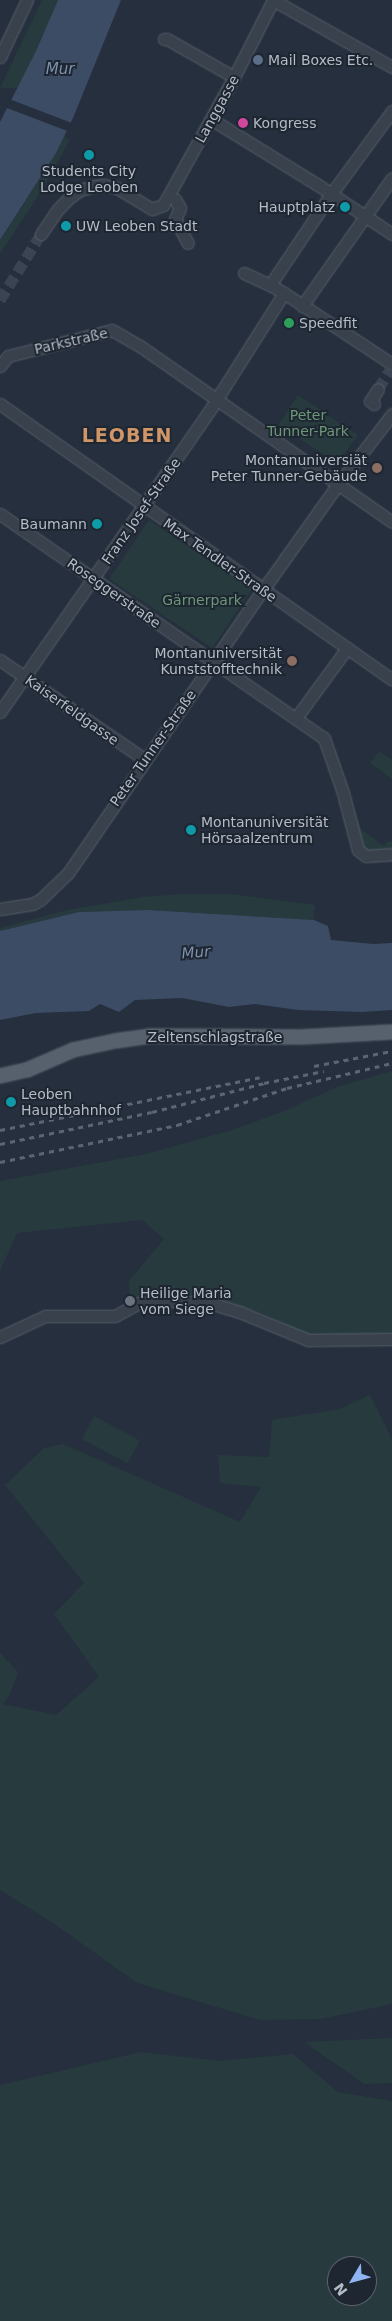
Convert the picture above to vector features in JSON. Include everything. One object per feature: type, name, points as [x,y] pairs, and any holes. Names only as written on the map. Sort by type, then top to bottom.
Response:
[{"type":"main road","name":"Zeltenschlagstraße","points":[[0,1076],[27,1070],[74,1050],[150,1036],[288,1038],[392,1032]]},
{"type":"street","points":[[0,57],[27,0]]},
{"type":"street","points":[[273,0],[392,67]]},
{"type":"street","name":"Langgasse","points":[[41,234],[58,209],[74,194],[86,188],[104,185],[116,188],[152,209],[163,205],[234,77],[273,0]]},
{"type":"street","points":[[164,39],[168,39],[234,77]]},
{"type":"street","points":[[270,285],[328,192],[392,111]]},
{"type":"street","points":[[211,119],[392,234]]},
{"type":"street","points":[[303,307],[367,219],[392,178]]},
{"type":"street","points":[[178,203],[175,219],[188,243]]},
{"type":"street","points":[[244,273],[270,285],[391,367]]},
{"type":"street","name":"Franz Josef-Straße","points":[[0,712],[225,387],[284,294]]},
{"type":"street","name":"Parkstraße","points":[[0,366],[8,356],[112,330],[392,522]]},
{"type":"street","points":[[374,404],[370,402],[378,389]]},
{"type":"street","name":"Max Tendler-Straße","points":[[0,404],[262,591],[392,679]]},
{"type":"street","name":"Peter Tunner-Straße","points":[[0,909],[32,904],[40,900],[68,873],[144,759],[215,663],[262,591],[392,414]]},
{"type":"street","name":"Roseggerstraße","points":[[0,514],[93,580],[319,734],[326,742],[344,816],[358,850],[366,856],[392,854]]},
{"type":"street","points":[[296,718],[346,648]]},
{"type":"street","name":"Kaiserfeldgasse","points":[[0,660],[144,759]]},
{"type":"street","points":[[0,1336],[45,1316],[115,1316],[138,1303],[174,1301],[210,1303],[242,1313],[308,1340],[392,1340]]},
{"type":"green space","points":[[42,0],[58,0],[36,51],[18,88],[0,88]]},
{"type":"green space","points":[[64,136],[70,140],[40,193],[0,254],[0,241],[56,153]]},
{"type":"green space","name":"Peter Tunner-Park","points":[[298,395],[358,435],[342,457],[332,460],[278,425]]},
{"type":"green space","name":"Gärnerpark","points":[[149,520],[252,589],[212,648],[109,579]]},
{"type":"green space","points":[[379,751],[392,760],[392,779],[370,763]]},
{"type":"green space","points":[[357,820],[362,830],[384,846],[388,841],[392,842],[392,854],[366,856],[350,821]]},
{"type":"green space","points":[[182,894],[230,894],[315,905],[313,920],[148,910],[79,912],[0,931],[0,928],[67,910],[143,897]]},
{"type":"green space","points":[[392,1071],[392,1336],[308,1336],[266,1315],[209,1296],[130,1299],[129,1281],[164,1239],[142,1220],[17,1233],[0,1271],[0,1181],[146,1154],[232,1130],[284,1111],[340,1086]]},
{"type":"green space","points":[[370,1395],[392,1439],[392,2004],[321,2019],[260,2020],[137,1983],[53,1923],[0,1890],[0,1653],[18,1672],[10,1694],[3,1704],[56,1715],[99,1677],[54,1614],[84,1583],[5,1485],[44,1448],[63,1444],[240,1522],[261,1487],[220,1483],[218,1455],[269,1457],[272,1420],[340,1409]]},
{"type":"green space","points":[[94,1416],[140,1440],[128,1463],[82,1439]]},
{"type":"green space","points":[[392,2038],[392,2083],[364,2084],[304,2042]]},
{"type":"green space","points":[[141,2052],[219,2061],[293,2054],[338,2092],[392,2101],[392,2321],[0,2321],[0,2085]]},
{"type":"water","name":"Mur","points":[[58,0],[121,0],[73,118],[56,153],[0,240],[0,122],[36,51]]},
{"type":"water","name":"Mur","points":[[148,910],[314,920],[328,926],[331,940],[373,944],[392,943],[392,1010],[362,1012],[298,1010],[255,1004],[229,1007],[182,998],[135,1000],[119,1012],[100,1004],[89,1011],[36,1013],[0,1020],[0,931],[79,912]]},
{"type":"pier","points":[[9,99],[72,123],[69,132],[6,107]]},
{"type":"tunnel","points":[[0,300],[41,234]]},
{"type":"tunnel","points":[[378,389],[390,370]]},
{"type":"railway","points":[[314,1066],[392,1051]]},
{"type":"railway","points":[[0,1162],[177,1125],[287,1088],[392,1063]]},
{"type":"railway","points":[[0,1144],[152,1112],[264,1083],[324,1071]]},
{"type":"railway","points":[[0,1130],[260,1077]]},
{"type":"place","name":"Mail Boxes Etc.","points":[[258,60]]},
{"type":"place","name":"Kongress","points":[[243,123]]},
{"type":"place","name":"Students City Lodge Leoben","points":[[89,155]]},
{"type":"place","name":"Hauptplatz","points":[[345,207]]},
{"type":"place","name":"UW Leoben Stadt","points":[[66,226]]},
{"type":"place","name":"Speedfit","points":[[289,323]]},
{"type":"place","name":"Montanuniversiät Peter Tunner-Gebäude","points":[[377,468]]},
{"type":"place","name":"Baumann","points":[[97,524]]},
{"type":"place","name":"Montanuniversität Kunststofftechnik","points":[[292,661]]},
{"type":"place","name":"Montanuniversität Hörsaalzentrum","points":[[191,830]]},
{"type":"place","name":"Leoben Hauptbahnhof","points":[[11,1102]]},
{"type":"place","name":"Heilige Maria vom Siege","points":[[130,1301]]},
{"type":"district","name":"LEOBEN","points":[[127,436]]}]
